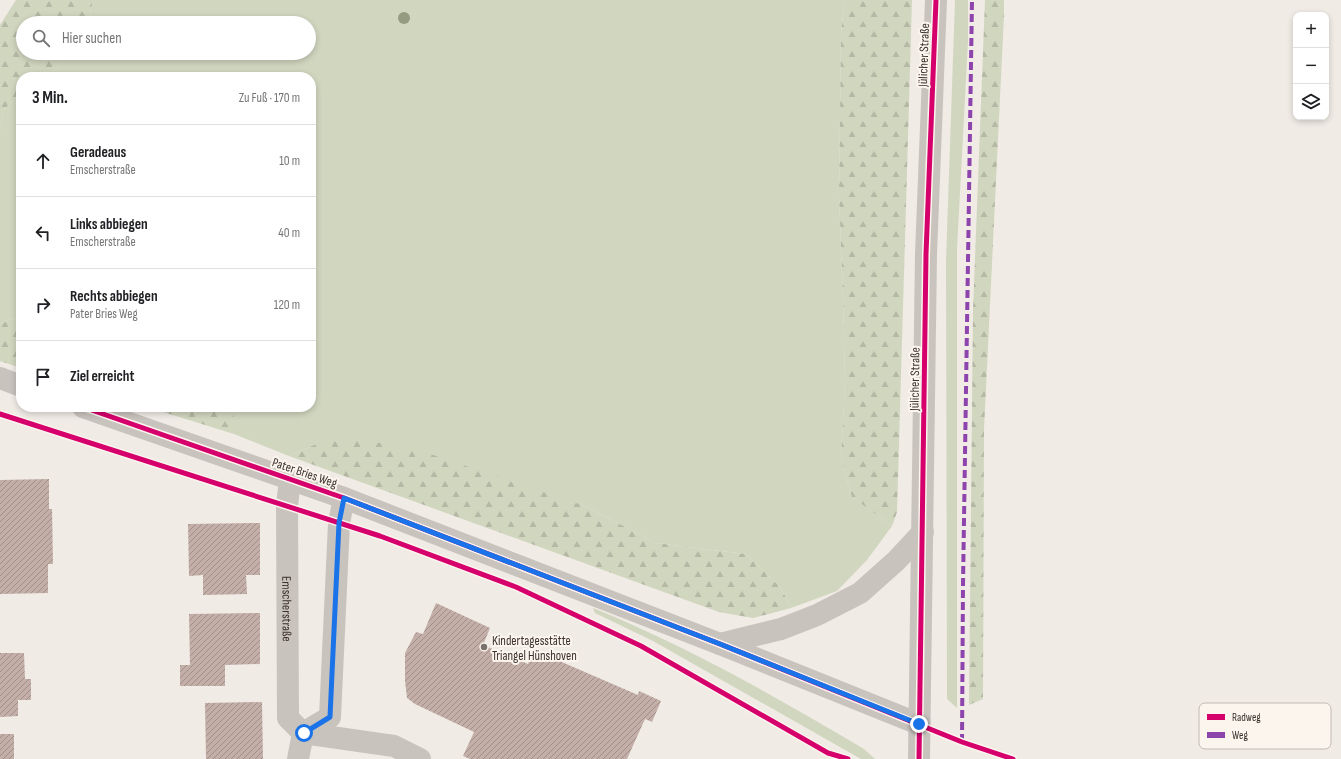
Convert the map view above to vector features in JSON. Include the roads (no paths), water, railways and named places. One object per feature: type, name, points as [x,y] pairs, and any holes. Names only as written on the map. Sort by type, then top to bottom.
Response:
[{"type":"street","name":"Jülicher Straße","points":[[918,759],[923,532],[926,254],[936,0]]},
{"type":"street","points":[[0,378],[16,384]]},
{"type":"street","name":"Pater Bries Weg","points":[[97,412],[344,498],[720,644],[919,724]]},
{"type":"street","name":"Emscherstraße","points":[[290,479],[287,506],[288,718],[304,733]]},
{"type":"street","points":[[298,759],[304,733],[330,717],[339,523],[344,498]]},
{"type":"street","points":[[720,644],[781,629],[817,615],[860,593],[896,561],[923,532]]},
{"type":"street","points":[[304,733],[394,746],[420,759]]},
{"type":"place","name":"Kindertagesstätte Triangel Hünshoven","points":[[484,647]]}]
